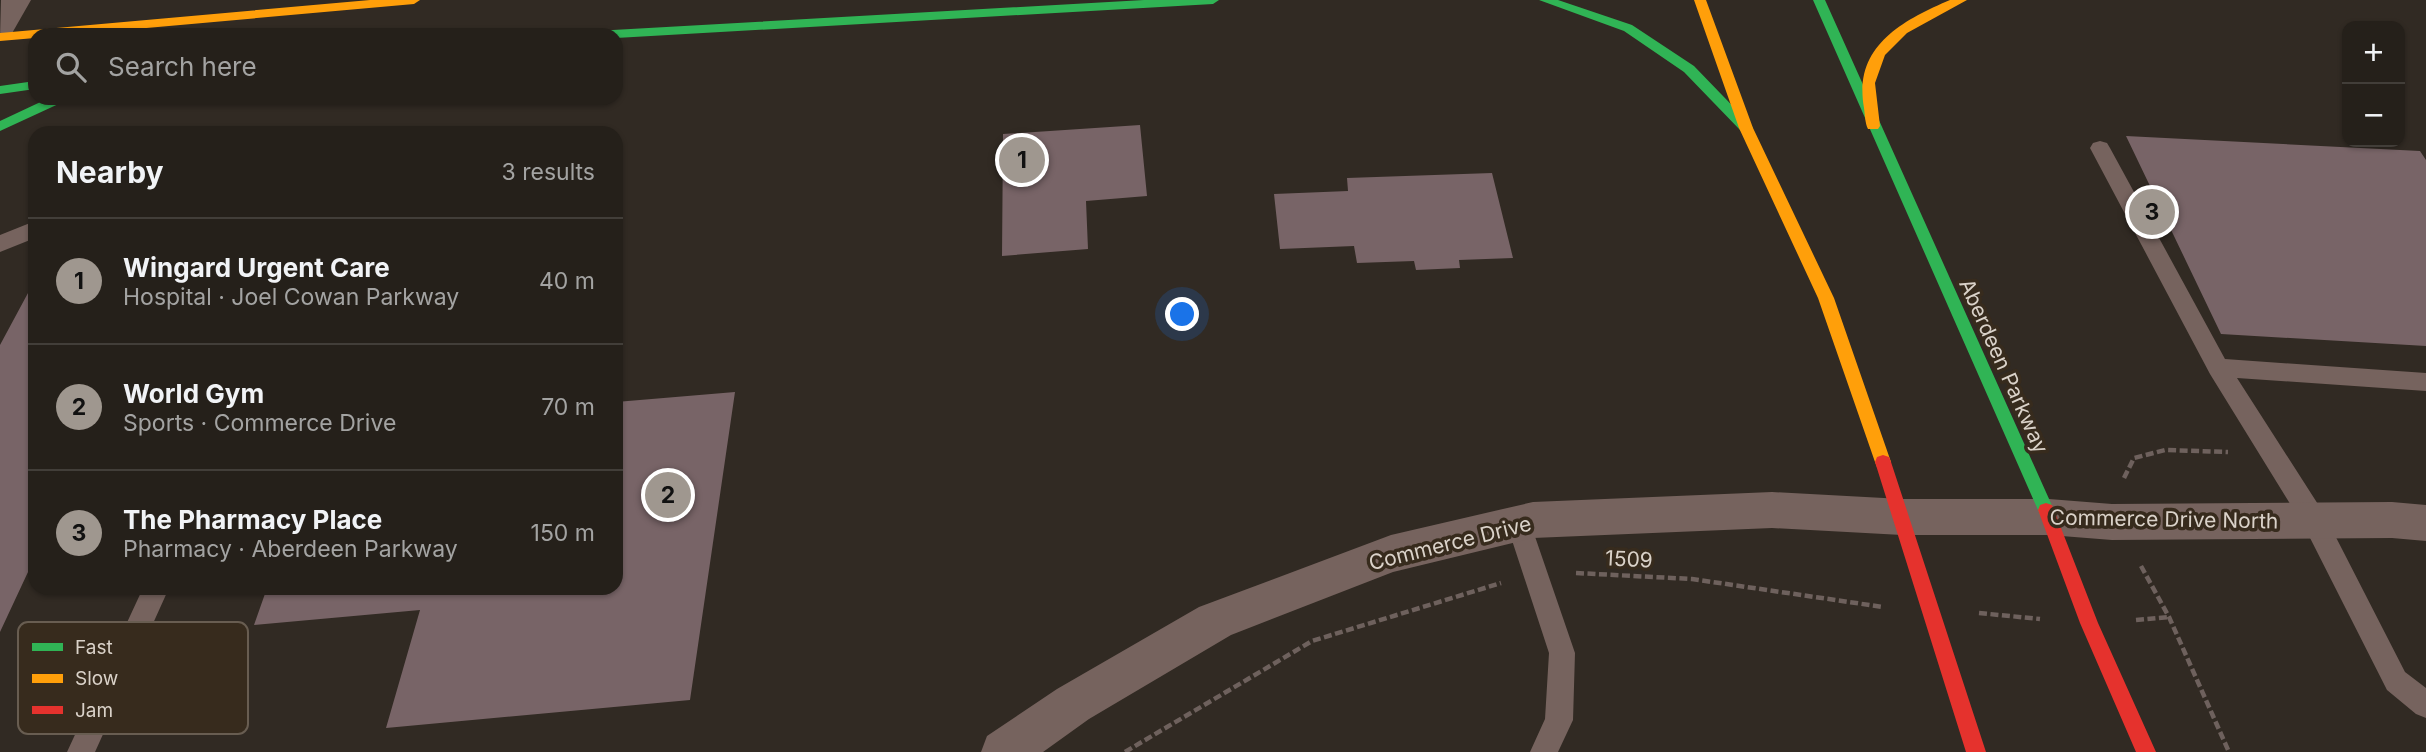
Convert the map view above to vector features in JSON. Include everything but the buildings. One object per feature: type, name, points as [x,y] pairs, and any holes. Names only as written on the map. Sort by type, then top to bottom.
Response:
[{"type":"main road","points":[[101,28],[414,0]]},
{"type":"main road","points":[[623,33],[1213,0]]},
{"type":"main road","points":[[1545,0],[1628,28],[1689,69],[1746,128]]},
{"type":"main road","points":[[1700,0],[1746,128],[1826,298],[1902,517],[1976,752]]},
{"type":"main road","name":"Aberdeen Parkway","points":[[1819,0],[2049,517],[2089,623],[2146,752]]},
{"type":"main road","points":[[1874,126],[1868,81],[1879,51],[1918,21],[1961,0]]},
{"type":"main road","points":[[0,37],[28,34]]},
{"type":"main road","points":[[0,90],[28,86]]},
{"type":"main road","points":[[0,126],[45,105]]},
{"type":"street","points":[[0,28],[16,0]]},
{"type":"street","name":"Commerce Drive","points":[[1004,752],[1073,704],[1215,621],[1391,554],[1533,520],[1772,510],[1902,517]]},
{"type":"street","name":"Commerce Drive North","points":[[1902,517],[2049,517],[2112,522],[2314,520],[2426,523]]},
{"type":"lane","points":[[2100,148],[2218,368],[2314,520],[2396,681],[2426,705]]},
{"type":"lane","points":[[0,244],[28,232]]},
{"type":"lane","points":[[2218,368],[2426,382]]},
{"type":"lane","points":[[1518,523],[1562,653],[1559,720],[1544,752]]},
{"type":"lane","points":[[140,622],[153,595]]},
{"type":"lane","points":[[81,752],[89,734]]},
{"type":"path","name":"1509","points":[[1125,752],[1312,641],[1440,600],[1537,575],[1607,572],[1690,578],[1882,607],[2089,623],[2169,617]]},
{"type":"traffic: fast","points":[[623,33],[1213,0]]},
{"type":"traffic: fast","points":[[1545,0],[1628,28],[1689,69],[1746,128]]},
{"type":"traffic: fast","points":[[1819,0],[2046,510]]},
{"type":"traffic: fast","points":[[0,90],[28,86]]},
{"type":"traffic: fast","points":[[0,126],[45,105]]},
{"type":"traffic: slow","points":[[101,28],[414,0]]},
{"type":"traffic: slow","points":[[1700,0],[1746,128],[1826,298],[1883,462]]},
{"type":"traffic: slow","points":[[1873,126],[1868,83],[1879,53],[1902,30],[1961,0]]},
{"type":"traffic: slow","points":[[0,37],[28,34]]},
{"type":"traffic: jam","points":[[1883,462],[1976,752]]},
{"type":"traffic: jam","points":[[2046,510],[2089,623],[2146,752]]},
{"type":"place","name":"Wingard Urgent Care","points":[[1022,160]]},
{"type":"place","name":"The Pharmacy Place","points":[[2152,212]]},
{"type":"place","name":"World Gym","points":[[668,495]]}]
